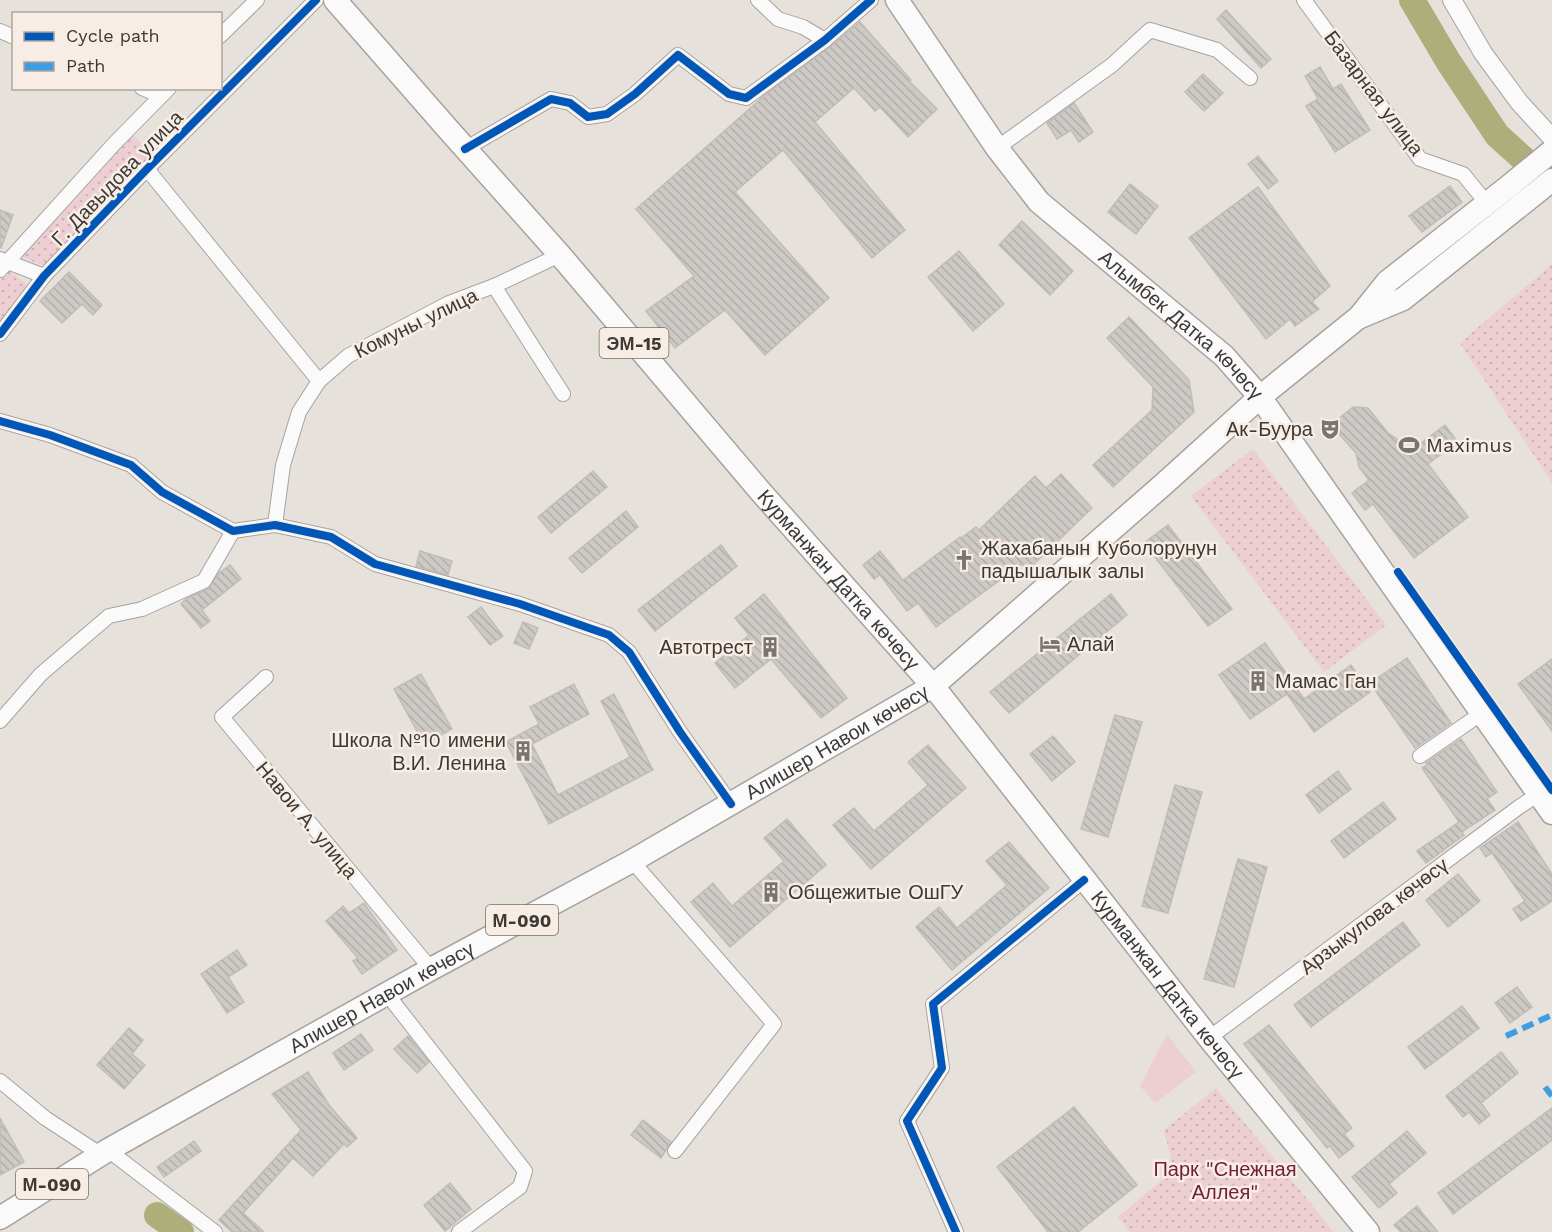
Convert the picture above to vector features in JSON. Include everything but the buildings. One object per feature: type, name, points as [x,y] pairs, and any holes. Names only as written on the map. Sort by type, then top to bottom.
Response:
[{"type":"main road","name":"Курманжан Датка көчөсү","points":[[335,0],[560,255],[760,491],[933,686],[1209,1038],[1368,1232]]},
{"type":"main road","name":"Алымбек Датка көчөсү","points":[[897,0],[997,148],[1039,202],[1224,356],[1260,397],[1552,813]]},
{"type":"main road","name":"Алишер Навои көчөсү","points":[[0,1218],[104,1152],[431,969],[632,861],[933,686],[1260,397],[1359,317],[1387,282],[1552,151]]},
{"type":"main road","name":"Алишер Навои көчөсү","points":[[1359,317],[1403,299],[1552,180]]},
{"type":"street","points":[[222,34],[257,0]]},
{"type":"street","name":"Г. Давыдова улица","points":[[0,334],[44,276],[316,0]]},
{"type":"street","points":[[758,0],[778,19],[803,27],[825,40]]},
{"type":"street","points":[[465,149],[551,99],[570,103],[588,117],[607,114],[636,94],[678,55],[729,94],[746,98],[825,40],[871,0]]},
{"type":"street","name":"Базарная улица","points":[[1304,0],[1420,159],[1463,174],[1480,195]]},
{"type":"street","points":[[1452,0],[1483,53],[1519,102],[1552,138]]},
{"type":"street","points":[[997,148],[1112,65],[1150,30],[1217,50],[1250,78]]},
{"type":"street","points":[[44,276],[2,264],[165,92]]},
{"type":"street","points":[[147,169],[319,381]]},
{"type":"street","name":"Комуны улица","points":[[275,525],[283,465],[299,412],[319,381],[348,356],[449,303],[494,286],[560,255]]},
{"type":"street","points":[[494,286],[563,394]]},
{"type":"street","points":[[0,421],[50,435],[131,465],[162,492],[233,531],[275,525],[331,537],[375,564],[520,604],[609,635],[629,652],[680,732],[731,804]]},
{"type":"street","points":[[0,721],[41,674],[109,616],[142,609],[204,581],[233,531]]},
{"type":"street","name":"Навои А. улица","points":[[266,677],[222,717],[431,969]]},
{"type":"street","points":[[1420,756],[1482,713]]},
{"type":"street","name":"Арзыкулова көчөсү","points":[[1209,1038],[1539,794]]},
{"type":"street","points":[[632,861],[774,1024],[675,1151]]},
{"type":"street","points":[[956,1232],[907,1121],[942,1068],[933,1004],[1084,880]]},
{"type":"street","points":[[387,994],[525,1171],[520,1187],[459,1232]]},
{"type":"street","points":[[0,1081],[45,1118],[104,1152],[214,1232]]},
{"type":"green space","points":[[133,135],[153,156],[46,267],[22,257]]},
{"type":"green space","points":[[1552,264],[1552,483],[1460,343]]},
{"type":"green space","points":[[8,270],[29,286],[0,324],[0,280]]},
{"type":"green space","points":[[1253,449],[1386,625],[1324,672],[1191,496]]},
{"type":"green space","points":[[1167,1034],[1196,1072],[1155,1103],[1140,1086]]},
{"type":"green space","name":"Парк \"Снежная Аллея\"","points":[[1216,1088],[1334,1232],[1130,1232],[1118,1217],[1174,1170],[1164,1130]]},
{"type":"waterway","name":"Ак-Буура","points":[[1412,0],[1448,61],[1497,135],[1550,183]]},
{"type":"waterway","points":[[157,1215],[181,1232]]},
{"type":"marked path","points":[[1506,1036],[1552,1015]]},
{"type":"marked path","points":[[1545,1087],[1552,1096]]},
{"type":"cycle path","points":[[0,334],[44,276],[316,0]]},
{"type":"cycle path","points":[[465,149],[551,99],[570,103],[588,117],[607,114],[635,94],[678,55],[729,94],[746,98],[825,40],[871,0]]},
{"type":"cycle path","points":[[0,421],[50,435],[131,465],[162,492],[233,531],[275,525],[331,537],[375,564],[520,604],[609,635],[629,652],[680,732],[731,804]]},
{"type":"cycle path","points":[[1398,572],[1552,790]]},
{"type":"cycle path","points":[[956,1232],[907,1121],[942,1068],[933,1004],[1084,880]]},
{"type":"place","name":"Ак-Буура","points":[[1330,429]]},
{"type":"place","name":"Maximus","points":[[1409,445]]},
{"type":"place","name":"Жахабанын Куболорунун падышалык залы","points":[[964,560]]},
{"type":"place","name":"Алай","points":[[1050,644]]},
{"type":"place","name":"Автотрест","points":[[770,647]]},
{"type":"place","name":"Мамас Ган","points":[[1258,681]]},
{"type":"place","name":"Школа №10 имени В.И. Ленина","points":[[523,751]]},
{"type":"place","name":"Общежитые ОшГУ","points":[[771,892]]}]
